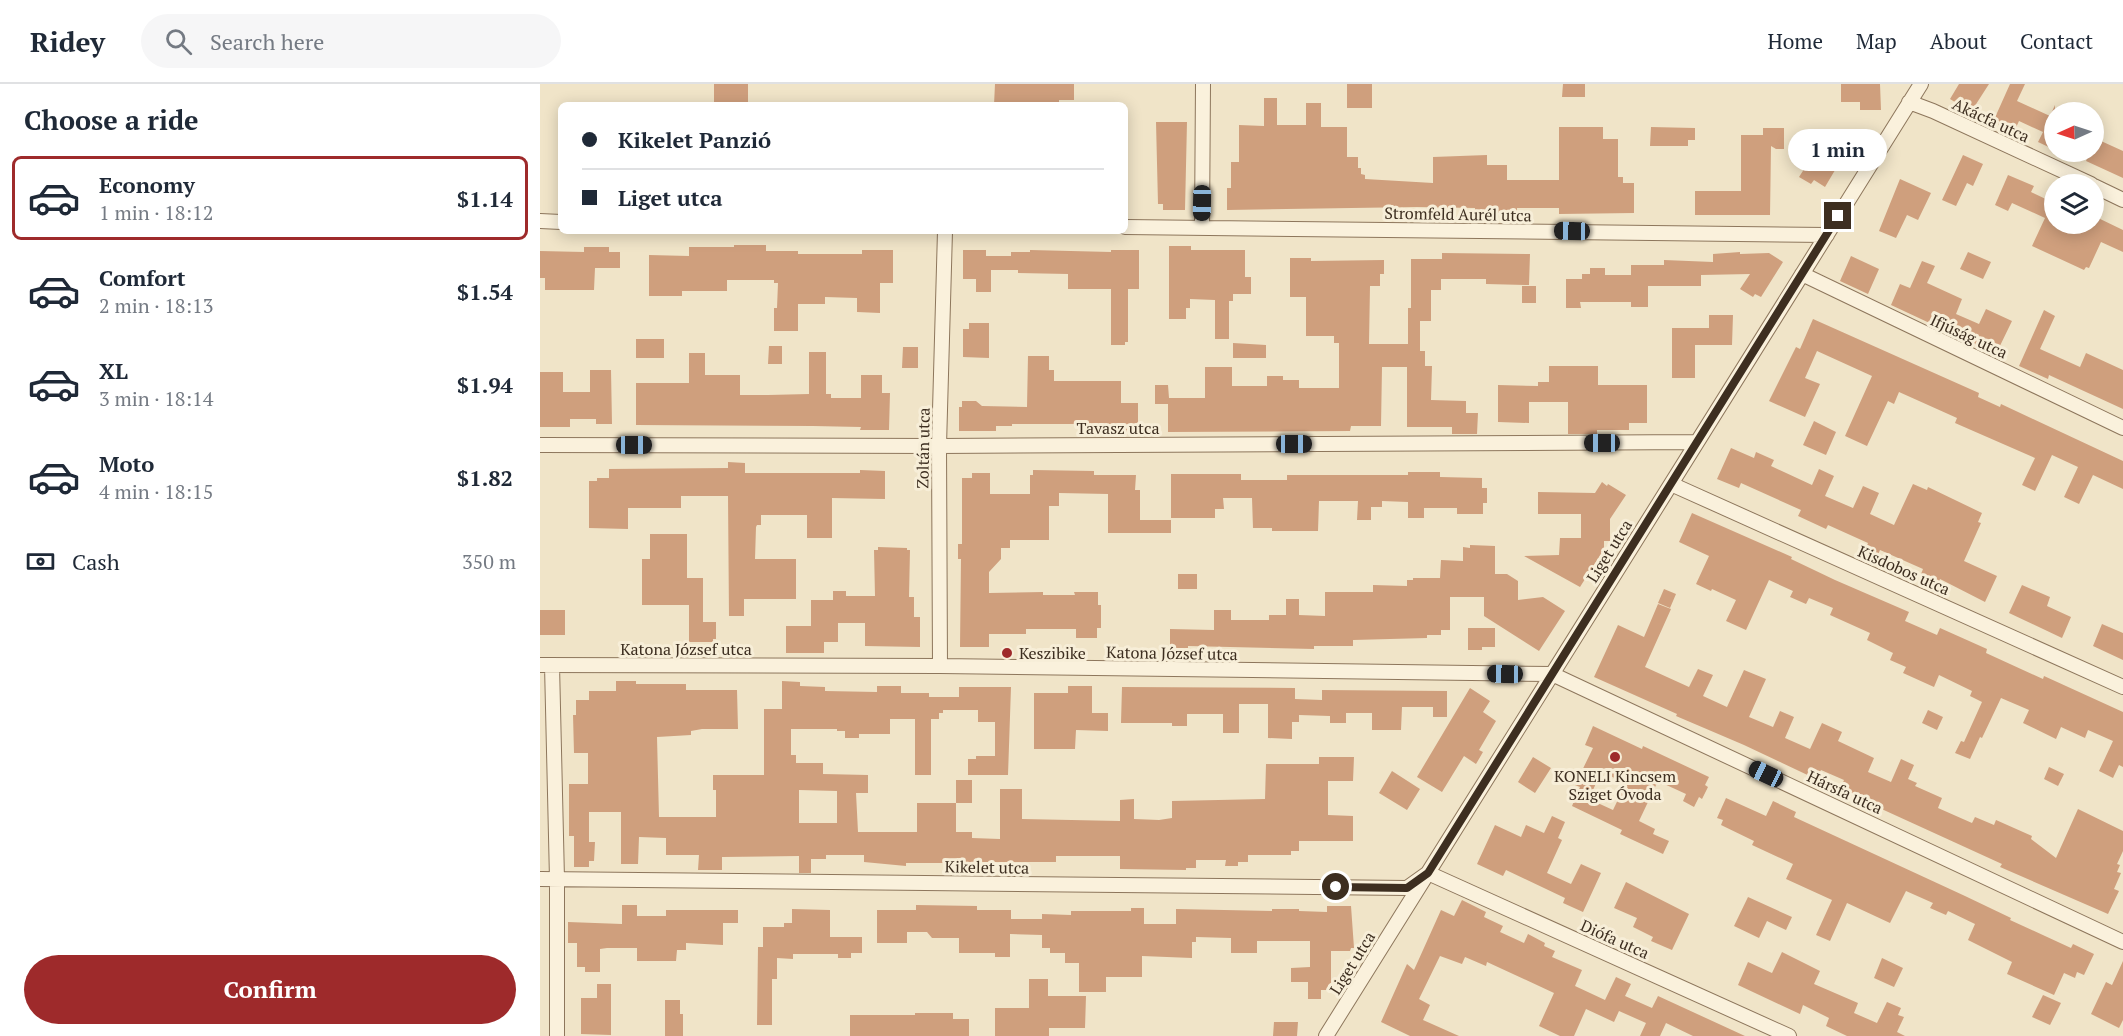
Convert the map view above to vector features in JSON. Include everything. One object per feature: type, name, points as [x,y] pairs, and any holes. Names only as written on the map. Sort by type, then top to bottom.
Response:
[{"type":"street","points":[[1202,227],[1203,84]]},
{"type":"street","name":"Liget utca","points":[[1326,1036],[1921,84]]},
{"type":"street","name":"Akácfa utca","points":[[1909,102],[2068,174]]},
{"type":"street","name":"Akácfa utca","points":[[2104,191],[2123,200]]},
{"type":"street","points":[[540,221],[558,222]]},
{"type":"street","name":"Stromfeld Aurél utca","points":[[1128,227],[1827,235]]},
{"type":"street","name":"Zoltán utca","points":[[940,666],[939,446],[945,234]]},
{"type":"street","name":"Ifjúság utca","points":[[1802,274],[2123,428]]},
{"type":"street","name":"Tavasz utca","points":[[540,445],[939,446],[1697,442]]},
{"type":"street","name":"Kisdobos utca","points":[[1671,484],[2123,687]]},
{"type":"street","points":[[546,665],[557,879],[557,1036]]},
{"type":"street","name":"Katona József utca","points":[[546,665],[940,666],[1552,674]]},
{"type":"street","name":"Hársfa utca","points":[[1552,674],[2123,942]]},
{"type":"street","name":"Kikelet utca","points":[[540,879],[1407,888],[1428,873]]},
{"type":"street","name":"Diófa utca","points":[[1428,873],[1789,1036]]},
{"type":"building","points":[[714,84],[748,84],[748,102],[714,102]]},
{"type":"building","points":[[995,84],[1074,84],[1074,100],[994,102]]},
{"type":"building","points":[[1347,84],[1372,84],[1372,108],[1347,108]]},
{"type":"building","points":[[1563,84],[1585,84],[1585,97],[1562,97]]},
{"type":"building","points":[[1841,84],[1880,84],[1881,110],[1860,110],[1860,102],[1841,102]]},
{"type":"building","points":[[1959,84],[1989,84],[1971,112],[1950,99]]},
{"type":"building","points":[[2010,84],[2025,84],[2017,101],[2044,113],[2044,145],[2038,142],[2043,132],[2019,121],[2014,132],[1993,122]]},
{"type":"building","points":[[1264,98],[1277,98],[1277,125],[1306,125],[1306,103],[1321,103],[1321,127],[1347,127],[1347,157],[1358,157],[1358,168],[1361,168],[1361,174],[1365,175],[1365,179],[1433,183],[1433,157],[1487,155],[1487,165],[1507,165],[1507,180],[1559,180],[1559,127],[1603,127],[1603,139],[1618,139],[1618,177],[1623,177],[1623,183],[1634,183],[1634,213],[1559,214],[1559,208],[1517,208],[1517,213],[1475,213],[1475,208],[1417,207],[1227,210],[1227,188],[1231,188],[1231,162],[1239,162],[1239,125],[1264,126]]},
{"type":"building","points":[[1156,122],[1187,122],[1185,210],[1163,210],[1163,204],[1158,204]]},
{"type":"building","points":[[1651,127],[1695,128],[1695,140],[1688,140],[1688,146],[1650,146]]},
{"type":"building","points":[[1763,128],[1784,128],[1784,149],[1771,146],[1770,215],[1695,215],[1695,191],[1741,191],[1741,135],[1763,135]]},
{"type":"building","points":[[2104,142],[2123,151],[2123,178],[2088,162],[2104,162]]},
{"type":"building","points":[[1819,146],[1841,160],[1825,187],[1814,180],[1811,184],[1799,177]]},
{"type":"building","points":[[1963,155],[1983,164],[1973,186],[1967,183],[1956,206],[1942,200]]},
{"type":"building","points":[[2008,175],[2034,186],[2031,192],[2044,198],[2044,218],[2012,203],[2008,211],[1995,205]]},
{"type":"building","points":[[1900,179],[1931,193],[1918,220],[1907,215],[1896,238],[1879,231]]},
{"type":"building","points":[[2044,220],[2044,234],[2104,234],[2104,221],[2123,230],[2123,252],[2101,242],[2089,268],[2086,267],[2084,270],[2032,246]]},
{"type":"building","points":[[734,245],[766,245],[766,251],[798,251],[798,254],[862,254],[862,250],[893,250],[893,283],[880,283],[880,313],[857,312],[857,298],[825,297],[825,304],[798,304],[798,331],[774,331],[774,308],[777,308],[778,283],[774,283],[774,280],[727,280],[727,291],[682,291],[682,296],[649,296],[649,255],[689,256],[689,247],[734,247]]},
{"type":"building","points":[[1169,246],[1191,246],[1191,250],[1245,250],[1245,277],[1251,277],[1251,294],[1233,294],[1233,301],[1229,301],[1229,339],[1215,339],[1215,300],[1190,299],[1190,308],[1186,308],[1186,319],[1169,319]]},
{"type":"building","points":[[584,247],[609,247],[609,252],[620,252],[620,268],[595,268],[594,290],[545,290],[545,278],[540,278],[540,251],[584,252]]},
{"type":"building","points":[[963,250],[986,250],[986,256],[1011,256],[1011,252],[1030,252],[1030,250],[1111,252],[1111,250],[1139,250],[1139,289],[1128,289],[1128,342],[1125,342],[1125,345],[1111,345],[1111,289],[1068,289],[1068,274],[991,270],[991,292],[976,292],[976,279],[963,279]]},
{"type":"building","points":[[1740,252],[1740,254],[1769,253],[1783,262],[1761,297],[1755,294],[1753,297],[1740,289],[1750,274],[1701,275],[1701,286],[1648,286],[1648,307],[1631,307],[1631,302],[1580,302],[1581,308],[1566,308],[1566,279],[1582,279],[1582,274],[1590,274],[1590,268],[1605,268],[1605,275],[1631,275],[1631,265],[1664,265],[1664,260],[1713,262],[1713,254]]},
{"type":"building","points":[[1968,252],[1991,262],[1983,279],[1960,269]]},
{"type":"building","points":[[1442,253],[1530,254],[1529,285],[1486,284],[1486,279],[1441,279],[1441,290],[1431,290],[1431,321],[1420,321],[1420,351],[1425,351],[1425,366],[1432,366],[1431,400],[1466,401],[1466,413],[1478,413],[1477,434],[1452,434],[1452,427],[1407,427],[1407,367],[1382,367],[1381,426],[1351,426],[1350,431],[1168,432],[1168,404],[1155,404],[1155,385],[1168,385],[1169,398],[1205,398],[1205,367],[1232,367],[1232,386],[1267,386],[1267,376],[1283,376],[1283,380],[1299,380],[1299,388],[1339,388],[1339,343],[1334,343],[1334,336],[1306,336],[1306,297],[1290,297],[1290,258],[1311,258],[1311,261],[1384,260],[1384,274],[1380,274],[1380,286],[1370,286],[1369,344],[1408,344],[1411,259],[1442,259]]},
{"type":"building","points":[[1851,256],[1879,269],[1868,294],[1840,281]]},
{"type":"building","points":[[1922,261],[1935,266],[1927,283],[1962,299],[1956,314],[1979,324],[1986,309],[2012,321],[1996,354],[1891,305],[1900,284],[1910,288]]},
{"type":"building","points":[[1522,286],[1536,286],[1536,303],[1522,303]]},
{"type":"building","points":[[2044,310],[2055,316],[2040,349],[2080,367],[2086,353],[2123,370],[2123,409],[2049,375],[2048,379],[2019,366]]},
{"type":"building","points":[[1709,315],[1733,315],[1732,345],[1695,345],[1695,378],[1672,378],[1672,328],[1709,328]]},
{"type":"building","points":[[1813,319],[1979,393],[1978,397],[2000,407],[2001,404],[2123,461],[2123,489],[2093,475],[2079,504],[2064,497],[2078,467],[2052,455],[2035,491],[2022,485],[2035,458],[1955,423],[1957,418],[1899,392],[1894,404],[1888,401],[1867,446],[1845,436],[1872,376],[1817,351],[1805,378],[1820,384],[1805,417],[1769,401],[1796,347],[1800,349]]},
{"type":"building","points":[[969,323],[989,323],[989,358],[963,357],[963,329],[969,329]]},
{"type":"building","points":[[636,339],[664,339],[664,358],[636,358]]},
{"type":"building","points":[[1233,343],[1266,345],[1266,358],[1233,358]]},
{"type":"building","points":[[769,346],[782,346],[782,364],[768,364]]},
{"type":"building","points":[[903,347],[918,347],[918,368],[902,368]]},
{"type":"building","points":[[809,352],[826,352],[826,394],[831,394],[831,398],[861,398],[861,375],[882,375],[882,393],[890,393],[889,430],[813,426],[636,425],[636,383],[689,383],[689,353],[705,353],[705,375],[740,375],[740,395],[768,395],[809,394]]},
{"type":"building","points":[[1028,356],[1049,356],[1049,370],[1054,370],[1054,381],[1121,381],[1121,403],[1138,403],[1138,432],[1110,432],[1110,424],[1012,424],[1012,426],[996,426],[996,431],[959,431],[959,407],[962,407],[962,401],[976,401],[982,406],[1027,407]]},
{"type":"building","points":[[1549,366],[1598,366],[1598,385],[1647,385],[1647,423],[1629,423],[1629,430],[1597,430],[1597,434],[1568,434],[1568,402],[1529,402],[1529,423],[1498,422],[1498,385],[1538,386],[1538,382],[1549,382]]},
{"type":"building","points":[[590,370],[611,370],[612,424],[596,424],[596,419],[570,419],[570,427],[540,427],[540,372],[563,372],[563,392],[590,392]]},
{"type":"building","points":[[1814,421],[1836,432],[1826,455],[1803,445]]},
{"type":"building","points":[[1731,448],[1754,458],[1756,452],[1774,460],[1771,466],[1812,485],[1819,469],[1834,476],[1825,496],[1853,508],[1863,486],[1879,493],[1870,514],[1894,525],[1913,484],[1927,490],[1928,487],[1982,513],[1978,522],[1981,523],[1964,561],[1997,576],[1985,602],[1940,579],[1939,582],[1921,574],[1923,569],[1880,550],[1876,559],[1864,553],[1868,543],[1828,525],[1826,529],[1798,516],[1801,510],[1741,483],[1739,488],[1717,479]]},
{"type":"building","points":[[728,462],[745,463],[745,473],[885,471],[885,499],[832,498],[832,538],[807,538],[807,515],[761,515],[761,525],[756,527],[755,559],[796,559],[796,599],[744,599],[744,616],[729,616],[728,496],[681,496],[681,508],[628,508],[628,529],[589,528],[589,481],[609,478],[609,469],[728,468]]},
{"type":"building","points":[[1033,470],[1094,471],[1094,475],[1136,475],[1135,490],[1140,490],[1140,520],[1171,520],[1171,533],[1108,533],[1108,494],[1059,493],[1059,506],[1049,506],[1049,540],[1010,540],[1010,548],[1001,548],[1001,559],[989,572],[989,593],[1043,592],[1043,595],[1075,595],[1074,592],[1098,592],[1098,605],[1101,605],[1101,628],[1097,628],[1097,638],[1076,638],[1076,629],[1026,629],[1026,634],[989,634],[989,647],[960,647],[961,559],[958,559],[958,544],[962,544],[962,478],[972,478],[972,473],[990,473],[990,494],[1030,494],[1030,475],[1033,475]]},
{"type":"building","points":[[1408,472],[1440,472],[1440,477],[1482,478],[1482,488],[1487,488],[1487,503],[1483,503],[1483,514],[1457,514],[1457,508],[1424,508],[1424,518],[1408,518],[1408,502],[1382,501],[1382,507],[1371,507],[1371,520],[1357,520],[1358,501],[1319,501],[1318,531],[1272,531],[1272,528],[1253,528],[1252,498],[1223,498],[1224,509],[1215,509],[1215,518],[1171,518],[1171,474],[1241,474],[1241,480],[1287,480],[1287,475],[1408,475]]},
{"type":"building","points":[[1602,482],[1626,495],[1610,519],[1610,541],[1604,541],[1604,549],[1580,587],[1524,556],[1559,555],[1560,538],[1581,538],[1581,514],[1538,514],[1538,492],[1595,493]]},
{"type":"building","points":[[1692,513],[1909,612],[1905,621],[1937,635],[1940,628],[1987,649],[1986,653],[2043,679],[2044,676],[2123,712],[2123,767],[2119,765],[2113,778],[2099,771],[2113,741],[2088,730],[2085,738],[2061,727],[2056,739],[2023,723],[2029,710],[2001,698],[1970,759],[1955,753],[1961,741],[1964,742],[1982,702],[1970,696],[1972,691],[1939,675],[1934,687],[1903,673],[1906,667],[1890,660],[1893,653],[1867,640],[1870,633],[1830,615],[1833,608],[1809,598],[1806,604],[1790,597],[1793,591],[1769,580],[1746,630],[1726,621],[1736,600],[1696,584],[1709,556],[1679,542]]},
{"type":"building","points":[[650,534],[687,534],[687,578],[703,578],[703,622],[716,622],[716,639],[713,639],[713,642],[689,642],[689,605],[642,605],[642,559],[650,559]]},
{"type":"building","points":[[1470,545],[1495,546],[1495,574],[1507,574],[1518,581],[1518,600],[1543,597],[1565,611],[1539,651],[1484,616],[1484,597],[1450,597],[1450,630],[1441,630],[1441,635],[1427,635],[1427,638],[1353,640],[1353,646],[1314,646],[1314,649],[1188,646],[1188,648],[1170,648],[1170,629],[1214,630],[1214,610],[1231,610],[1231,620],[1269,620],[1269,615],[1286,615],[1286,599],[1299,599],[1299,615],[1325,616],[1325,592],[1373,592],[1373,585],[1407,586],[1407,580],[1413,580],[1413,578],[1440,578],[1441,560],[1463,561],[1463,547],[1470,548]]},
{"type":"building","points":[[878,547],[910,550],[909,597],[914,597],[914,617],[920,617],[920,647],[865,646],[865,623],[838,623],[838,642],[824,642],[824,653],[786,653],[786,626],[811,626],[811,600],[833,600],[833,591],[846,591],[846,596],[875,596],[874,550],[878,550]]},
{"type":"building","points":[[1178,574],[1197,574],[1197,589],[1178,589]]},
{"type":"building","points":[[2022,585],[2050,597],[2047,606],[2071,617],[2062,638],[2009,613]]},
{"type":"building","points":[[1664,589],[1676,594],[1670,608],[1658,603]]},
{"type":"building","points":[[1658,604],[1671,609],[1645,667],[1689,687],[1698,669],[1713,675],[1703,696],[1727,707],[1744,670],[1766,679],[1749,717],[1773,727],[1780,711],[1794,717],[1785,738],[1810,749],[1822,723],[1842,732],[1838,741],[1874,758],[1868,772],[1891,782],[1901,759],[1914,765],[1908,779],[1917,783],[1915,786],[1942,798],[1938,808],[1972,823],[1975,817],[1994,825],[1996,820],[2032,836],[2031,839],[2056,858],[2078,809],[2123,831],[2123,851],[2117,864],[2120,865],[2117,872],[2121,873],[2114,889],[2119,891],[2108,914],[2000,867],[2002,864],[1840,790],[1844,780],[1821,770],[1816,779],[1594,677],[1618,625],[1644,637]]},
{"type":"building","points":[[540,610],[565,610],[565,635],[540,635]]},
{"type":"building","points":[[2102,624],[2123,633],[2123,660],[2093,646]]},
{"type":"building","points":[[1468,628],[1495,628],[1495,647],[1468,650]]},
{"type":"building","points":[[616,681],[636,681],[636,684],[686,684],[686,690],[737,690],[738,729],[702,729],[691,731],[691,735],[657,737],[659,817],[716,817],[716,790],[713,790],[713,775],[764,775],[764,709],[782,709],[782,681],[800,682],[800,686],[825,687],[825,691],[877,692],[877,686],[901,686],[901,693],[929,693],[929,697],[959,697],[959,687],[1011,687],[1008,775],[968,775],[968,759],[976,759],[976,756],[995,756],[995,722],[978,722],[978,710],[943,710],[943,713],[939,713],[939,719],[931,719],[931,775],[915,775],[915,719],[890,719],[890,734],[859,734],[859,738],[845,738],[845,731],[837,731],[837,729],[791,729],[791,755],[796,755],[796,763],[823,763],[823,774],[868,775],[868,793],[856,793],[858,832],[917,832],[917,803],[956,803],[956,832],[972,832],[972,838],[1000,839],[1000,789],[1022,789],[1022,819],[1120,821],[1120,800],[1134,799],[1134,819],[1159,820],[1172,818],[1172,801],[1265,799],[1266,764],[1319,764],[1319,757],[1354,757],[1353,781],[1328,781],[1328,815],[1353,816],[1353,841],[1299,841],[1299,851],[1291,851],[1291,855],[1248,855],[1248,862],[1238,862],[1238,866],[1225,866],[1226,860],[1196,860],[1196,868],[1186,868],[1186,870],[1120,869],[1120,856],[1056,856],[1056,862],[974,862],[974,866],[959,866],[959,863],[906,863],[906,866],[864,862],[864,855],[826,855],[826,859],[811,859],[811,873],[799,873],[799,856],[722,857],[722,870],[698,870],[699,855],[666,855],[666,838],[639,837],[638,864],[621,864],[621,812],[589,812],[589,842],[595,842],[594,861],[589,861],[589,867],[574,867],[574,836],[569,836],[569,784],[588,784],[588,753],[574,753],[573,715],[576,715],[576,700],[589,700],[589,691],[616,691]],"holes":[[[799,790],[837,791],[837,823],[799,823]]]},
{"type":"building","points":[[1068,686],[1092,686],[1092,713],[1108,713],[1108,731],[1076,730],[1075,749],[1034,749],[1034,693],[1068,693]]},
{"type":"building","points":[[1122,687],[1295,688],[1295,699],[1322,700],[1322,690],[1447,691],[1447,717],[1433,717],[1433,707],[1402,707],[1401,730],[1372,730],[1372,713],[1346,713],[1346,723],[1330,723],[1330,716],[1299,715],[1299,722],[1292,722],[1292,739],[1268,738],[1268,704],[1239,704],[1239,733],[1223,733],[1223,714],[1187,714],[1187,726],[1172,726],[1172,723],[1121,723]]},
{"type":"building","points":[[1470,688],[1490,701],[1483,712],[1496,721],[1479,750],[1483,752],[1476,764],[1464,756],[1442,792],[1417,777]]},
{"type":"building","points":[[1928,710],[1943,717],[1937,730],[1922,723]]},
{"type":"building","points":[[1593,726],[1642,749],[1643,746],[1709,777],[1705,785],[1708,787],[1702,799],[1699,797],[1694,807],[1683,801],[1686,794],[1657,783],[1639,821],[1655,829],[1653,834],[1669,841],[1663,854],[1620,834],[1622,830],[1572,806],[1580,787],[1575,785],[1593,748],[1585,745]],"holes":[[[1601,772],[1626,783],[1613,810],[1589,799]]]},
{"type":"building","points":[[1533,757],[1551,768],[1535,793],[1518,782]]},
{"type":"building","points":[[2049,767],[2064,774],[2058,786],[2044,779]]},
{"type":"building","points":[[1392,771],[1420,789],[1407,810],[1379,793]]},
{"type":"building","points":[[956,780],[972,780],[972,803],[956,803]]},
{"type":"building","points":[[1726,798],[1766,816],[1773,801],[1796,812],[1794,817],[1965,896],[2011,918],[2010,920],[2071,948],[2073,944],[2094,954],[2084,975],[2077,972],[2075,978],[2064,973],[2054,995],[2007,974],[2012,962],[1968,940],[1975,924],[1948,911],[1946,915],[1930,908],[1933,903],[1906,891],[1890,923],[1847,903],[1830,941],[1816,935],[1832,900],[1786,879],[1793,864],[1752,845],[1754,841],[1721,825],[1723,820],[1717,818]]},
{"type":"building","points":[[1552,816],[1565,822],[1558,838],[1562,840],[1547,873],[1571,884],[1581,864],[1601,873],[1583,912],[1563,903],[1565,898],[1506,870],[1503,876],[1477,864],[1495,825],[1521,837],[1526,825],[1544,833]]},
{"type":"building","points":[[1626,882],[1689,914],[1672,950],[1651,941],[1653,937],[1633,927],[1637,918],[1614,908]]},
{"type":"building","points":[[1748,897],[1792,917],[1786,930],[1767,921],[1759,938],[1734,926]]},
{"type":"building","points":[[1462,900],[1486,912],[1484,917],[1503,926],[1500,932],[1524,943],[1528,934],[1555,951],[1552,957],[1582,970],[1575,986],[1605,1000],[1616,977],[1631,984],[1625,996],[1652,1008],[1658,996],[1745,1036],[1693,1036],[1666,1023],[1660,1036],[1640,1036],[1646,1023],[1619,1011],[1614,1022],[1586,1009],[1574,1036],[1560,1036],[1539,1026],[1554,993],[1487,962],[1486,966],[1465,957],[1462,964],[1440,956],[1419,999],[1430,1005],[1423,1020],[1459,1036],[1410,1036],[1381,1022],[1407,964],[1414,970],[1441,910],[1454,916]]},
{"type":"building","points":[[622,905],[637,905],[637,916],[666,916],[666,910],[738,910],[738,923],[723,923],[723,945],[686,943],[686,950],[677,950],[676,961],[637,961],[637,948],[607,948],[600,949],[600,972],[585,972],[585,967],[577,967],[577,943],[568,943],[568,922],[622,924]]},
{"type":"building","points":[[916,905],[977,906],[977,910],[1011,910],[1011,919],[1042,919],[1042,914],[1071,915],[1071,911],[1131,911],[1131,908],[1144,908],[1144,924],[1176,924],[1176,909],[1272,911],[1272,909],[1299,909],[1299,911],[1327,912],[1327,906],[1351,906],[1354,948],[1350,951],[1331,951],[1331,984],[1328,985],[1328,990],[1321,990],[1321,999],[1308,999],[1308,982],[1291,982],[1291,968],[1310,967],[1310,941],[1257,941],[1257,953],[1231,953],[1231,938],[1196,937],[1196,942],[1192,942],[1192,958],[1142,956],[1142,977],[1106,977],[1106,992],[1079,992],[1079,963],[1065,963],[1065,953],[1050,953],[1050,948],[1042,948],[1042,935],[1010,934],[1010,957],[995,957],[995,953],[959,953],[959,938],[932,938],[927,932],[907,932],[907,943],[877,943],[877,910],[916,910]]},
{"type":"building","points":[[792,909],[830,910],[830,937],[862,937],[862,953],[851,953],[851,958],[838,958],[838,954],[793,954],[793,959],[777,958],[777,979],[772,979],[772,1025],[757,1025],[758,947],[763,947],[763,927],[784,927],[784,923],[792,923]]},
{"type":"building","points":[[1782,952],[1820,971],[1814,984],[1858,1003],[1854,1013],[1877,1023],[1887,1002],[1901,1008],[1898,1015],[1904,1017],[1897,1032],[1905,1036],[1847,1036],[1826,1026],[1829,1018],[1803,1005],[1800,1014],[1738,985],[1748,962],[1772,973]]},
{"type":"building","points":[[1882,958],[1903,968],[1894,987],[1874,978]]},
{"type":"building","points":[[2123,961],[2123,1020],[2119,1028],[2091,1014],[2106,982],[2112,985]]},
{"type":"building","points":[[1029,979],[1048,979],[1048,996],[1086,996],[1085,1028],[1049,1028],[1049,1036],[995,1036],[995,1008],[1029,1008]]},
{"type":"building","points":[[597,984],[611,984],[611,1035],[581,1034],[581,998],[597,998]]},
{"type":"building","points":[[2043,995],[2061,1003],[2050,1025],[2032,1017]]},
{"type":"building","points":[[665,1000],[680,1000],[680,1014],[683,1014],[683,1036],[665,1036]]},
{"type":"building","points":[[915,1013],[953,1013],[953,1019],[969,1019],[969,1036],[850,1036],[850,1015],[915,1015]]},
{"type":"building","points":[[1274,1022],[1298,1022],[1297,1036],[1273,1036]]},
{"type":"place","name":"Keszibike","points":[[1007,653]]},
{"type":"place","name":"KONELI Kincsem Sziget Óvoda","points":[[1615,757]]},
{"type":"route","points":[[1336,887],[1407,888],[1428,873],[1838,216]]}]
